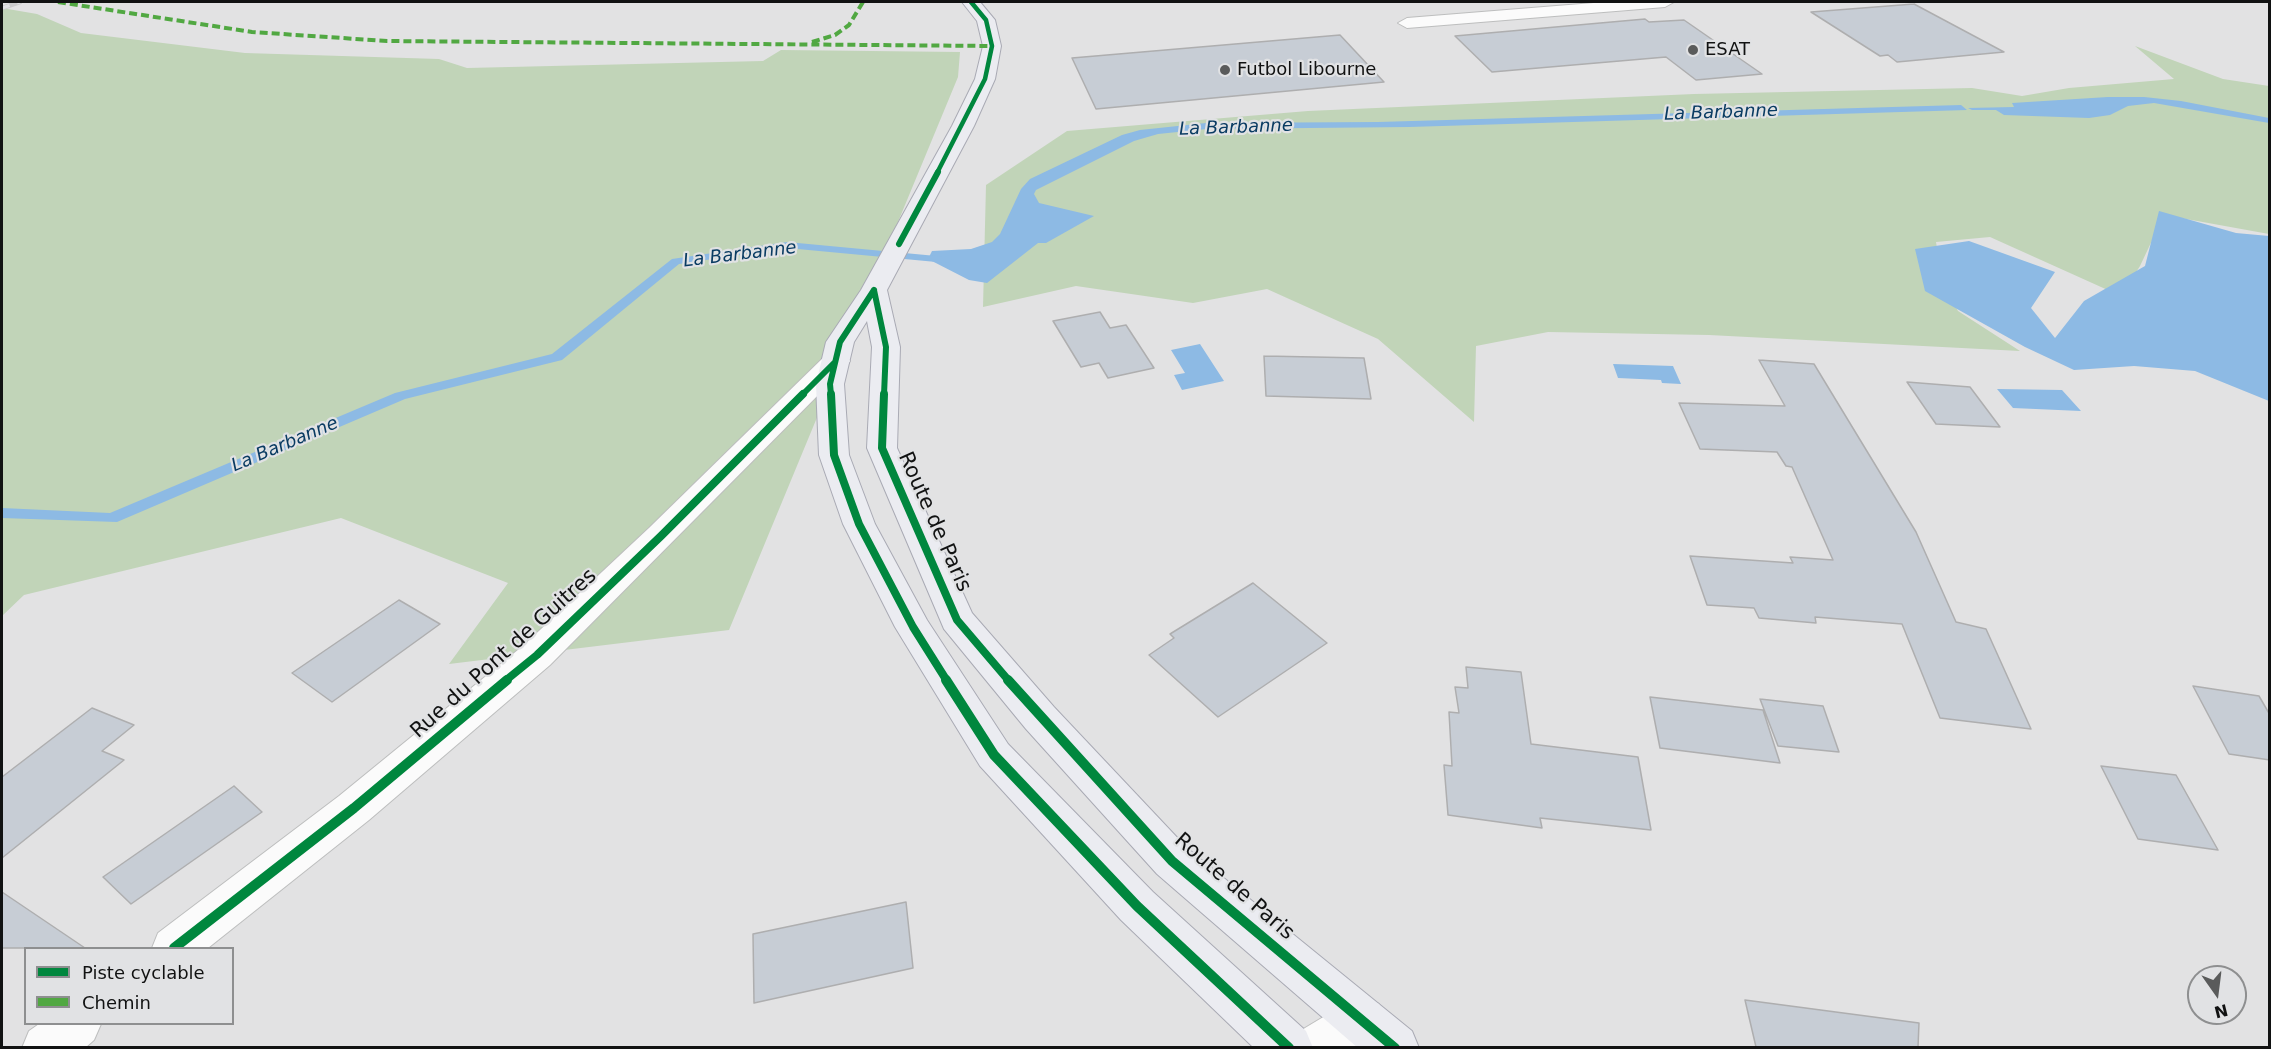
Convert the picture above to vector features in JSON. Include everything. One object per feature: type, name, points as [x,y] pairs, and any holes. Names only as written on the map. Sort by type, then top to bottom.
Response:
[{"type":"main road","points":[[971,2],[986,20],[992,46],[985,78],[963,126],[879,280],[840,342],[830,384],[834,455],[859,524],[913,627],[994,754],[1137,906],[1289,1047]]},
{"type":"main road","name":"Route de Paris","points":[[879,280],[886,347],[882,448],[957,620],[1040,718],[1172,861],[1379,1034]]},
{"type":"street","points":[[1407,23],[1665,2]]},
{"type":"street","name":"Rue du Pont de Guitres","points":[[175,947],[354,808],[537,655],[661,536],[836,361]]},
{"type":"street","points":[[46,1047],[74,1025]]},
{"type":"street","points":[[1317,1047],[1379,1034]]},
{"type":"green space","points":[[2,8],[37,14],[81,33],[245,53],[439,59],[467,68],[763,61],[781,50],[960,52],[958,77],[729,630],[449,664],[508,583],[341,518],[24,595],[2,616]]},
{"type":"green space","points":[[2135,46],[2223,79],[2269,86],[2269,234],[2164,215],[2140,266],[2121,296],[1990,237],[1936,242],[1942,280],[1958,311],[2020,351],[1709,335],[1548,332],[1476,346],[1474,422],[1378,339],[1267,289],[1193,303],[1076,286],[983,307],[986,185],[1067,131],[1308,111],[1694,94],[1972,88],[2022,96],[2069,88],[2174,79]]},
{"type":"water","points":[[2144,97],[2181,101],[2269,118],[2269,123],[2154,103],[2128,106],[2110,115],[2089,118],[2004,115],[1996,110],[1968,108],[2014,107],[2012,103]]},
{"type":"water","points":[[1961,105],[1967,110],[1409,127],[1207,129],[1158,134],[1134,141],[1036,190],[1034,194],[1039,203],[1094,216],[1046,243],[1038,243],[987,283],[969,280],[928,259],[932,251],[971,249],[992,242],[1000,234],[1021,189],[1030,179],[1122,135],[1140,130],[1206,123],[1378,122]]},
{"type":"water","points":[[2159,211],[2236,233],[2269,236],[2269,401],[2195,371],[2134,366],[2074,370],[2025,347],[1925,291],[1915,249],[1969,241],[2055,272],[2031,308],[2055,338],[2084,301],[2145,266]]},
{"type":"water","points":[[1200,344],[1224,381],[1182,390],[1174,375],[1185,373],[1171,350]]},
{"type":"water","points":[[1613,364],[1673,366],[1681,384],[1662,383],[1661,380],[1618,378]]},
{"type":"water","points":[[1997,389],[2062,390],[2081,411],[2013,408]]},
{"type":"building","points":[[1914,4],[2004,52],[1897,62],[1888,55],[1880,56],[1811,12]]},
{"type":"building","points":[[1645,19],[1649,22],[1684,20],[1762,74],[1696,80],[1666,57],[1492,72],[1455,36]]},
{"type":"building","name":"Futbol Libourne","points":[[1340,35],[1384,82],[1096,109],[1072,58]]},
{"type":"building","points":[[1100,312],[1110,328],[1126,325],[1154,368],[1108,378],[1099,363],[1081,367],[1053,321]]},
{"type":"building","points":[[1264,356],[1364,358],[1371,399],[1266,396]]},
{"type":"building","points":[[1759,360],[1814,364],[1916,532],[1956,622],[1986,629],[2031,729],[1940,718],[1902,624],[1815,617],[1816,623],[1759,618],[1754,608],[1707,605],[1690,556],[1793,563],[1790,557],[1833,560],[1792,467],[1786,466],[1777,452],[1700,449],[1679,403],[1785,406]]},
{"type":"building","points":[[1907,382],[1970,387],[2000,427],[1936,424]]},
{"type":"building","points":[[1253,583],[1327,643],[1218,717],[1149,655],[1174,638],[1170,634]]},
{"type":"building","points":[[399,600],[440,624],[332,702],[292,673]]},
{"type":"building","points":[[1466,667],[1521,672],[1531,744],[1638,757],[1651,830],[1540,818],[1542,828],[1448,815],[1444,765],[1452,766],[1449,712],[1459,713],[1455,687],[1468,688]]},
{"type":"building","points":[[2193,686],[2259,696],[2270,715],[2270,760],[2229,754]]},
{"type":"building","points":[[1650,697],[1763,710],[1780,763],[1660,748]]},
{"type":"building","points":[[1760,699],[1823,706],[1839,752],[1778,746]]},
{"type":"building","points":[[92,708],[134,725],[102,751],[124,760],[2,858],[2,777]]},
{"type":"building","points":[[2101,766],[2176,775],[2218,850],[2138,839]]},
{"type":"building","points":[[234,786],[262,812],[131,904],[103,877]]},
{"type":"building","points":[[2,892],[84,947],[24,947],[2,948]]},
{"type":"building","points":[[906,902],[913,968],[754,1003],[753,934]]},
{"type":"building","points":[[1745,1000],[1919,1023],[1918,1047],[1756,1047]]},
{"type":"waterway","name":"La Barbanne","points":[[2,513],[112,518],[400,396],[557,357],[676,261],[787,245],[947,260]]},
{"type":"railway","points":[[2,8],[20,2]]},
{"type":"marked path","points":[[58,2],[252,32],[387,41],[992,46]]},
{"type":"marked path","points":[[812,42],[835,35],[849,25],[863,2]]},
{"type":"cycle path","points":[[899,244],[963,126],[985,79],[992,46],[986,20],[971,2]]},
{"type":"cycle path","points":[[874,290],[886,347],[882,448],[957,620],[1040,718],[1172,861],[1395,1048]]},
{"type":"cycle path","points":[[874,290],[840,342],[830,384],[834,455],[859,524],[913,627],[994,755],[1137,906],[1289,1048]]},
{"type":"cycle path","points":[[175,947],[354,808],[537,655],[661,536],[835,362]]},
{"type":"place","name":"ESAT","points":[[1693,50]]},
{"type":"place","name":"Futbol Libourne","points":[[1225,70]]}]
